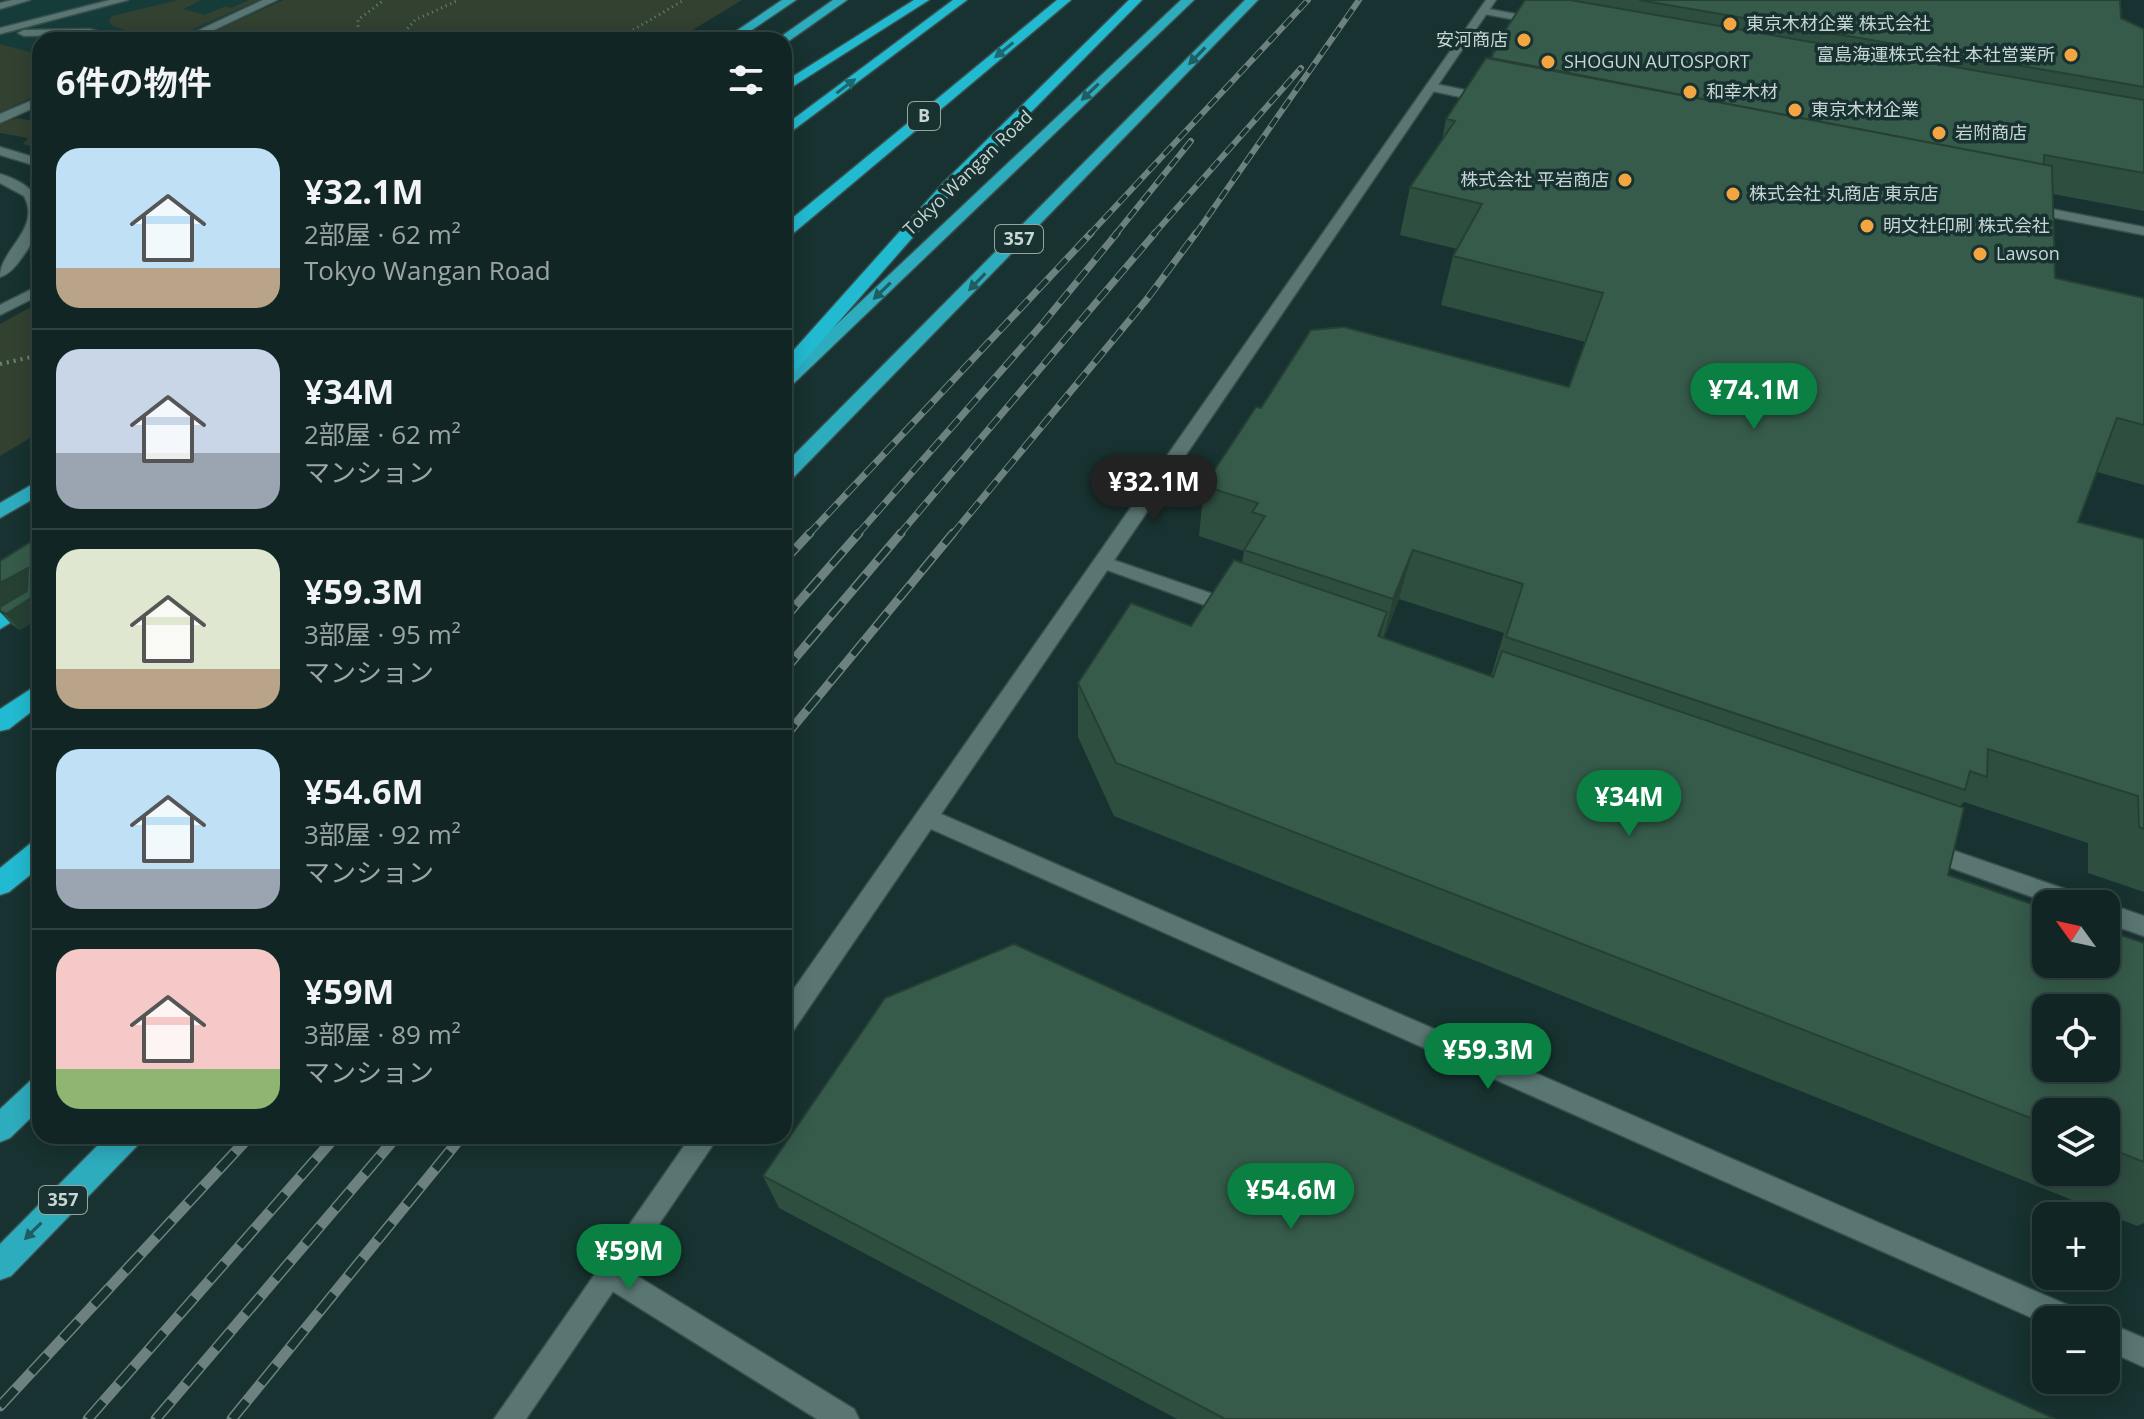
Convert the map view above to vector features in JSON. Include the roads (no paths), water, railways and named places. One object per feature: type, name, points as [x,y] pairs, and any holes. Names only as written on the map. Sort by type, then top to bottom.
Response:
[{"type":"highway","points":[[741,32],[790,0]]},
{"type":"highway","points":[[792,33],[841,0]]},
{"type":"highway","points":[[792,83],[923,0]]},
{"type":"highway","points":[[792,127],[961,0]]},
{"type":"highway","name":"B","points":[[792,226],[1065,0]]},
{"type":"highway","points":[[792,363],[950,185],[1136,0]]},
{"type":"highway","name":"Tokyo Wangan Road","points":[[792,375],[1188,0]]},
{"type":"highway","name":"357","points":[[792,468],[1252,0]]},
{"type":"highway","points":[[0,512],[32,491]]},
{"type":"highway","points":[[0,621],[32,599]]},
{"type":"highway","points":[[0,722],[32,698]]},
{"type":"highway","points":[[0,884],[32,858]]},
{"type":"highway","points":[[0,1128],[32,1098]]},
{"type":"highway","name":"357","points":[[0,1265],[119,1144]]},
{"type":"street","points":[[0,6],[25,0]]},
{"type":"street","points":[[0,33],[123,0]]},
{"type":"street","points":[[202,32],[272,0]]},
{"type":"street","points":[[792,1011],[1487,6],[1554,24]]},
{"type":"street","points":[[0,33],[32,33]]},
{"type":"street","points":[[0,33],[32,41]]},
{"type":"street","points":[[1431,87],[1504,102]]},
{"type":"street","points":[[0,119],[32,105]]},
{"type":"street","points":[[26,108],[32,110]]},
{"type":"street","points":[[0,151],[32,161]]},
{"type":"street","points":[[0,178],[29,194],[32,200]]},
{"type":"street","points":[[2019,206],[2144,231]]},
{"type":"street","points":[[0,273],[13,262],[28,239],[32,216]]},
{"type":"street","points":[[0,311],[32,293]]},
{"type":"street","points":[[1102,562],[1262,618]]},
{"type":"street","points":[[926,817],[2037,1306]]},
{"type":"street","points":[[1902,842],[2040,890]]},
{"type":"street","points":[[2120,918],[2144,926]]},
{"type":"street","points":[[509,1419],[700,1144]]},
{"type":"street","points":[[611,1274],[844,1419]]},
{"type":"street","points":[[2120,1342],[2144,1353]]},
{"type":"railway","points":[[1089,235],[1308,0]]},
{"type":"railway","points":[[1195,235],[1359,0]]},
{"type":"railway","points":[[1153,235],[1301,68]]},
{"type":"railway","points":[[1115,235],[1191,141]]},
{"type":"railway","points":[[808,535],[1091,233]]},
{"type":"railway","points":[[857,535],[1044,322],[1117,233]]},
{"type":"railway","points":[[899,535],[1155,233]]},
{"type":"railway","points":[[952,535],[1147,299],[1196,233]]},
{"type":"railway","points":[[792,552],[810,533]]},
{"type":"railway","points":[[792,610],[859,533]]},
{"type":"railway","points":[[792,662],[901,533]]},
{"type":"railway","points":[[792,728],[953,533]]},
{"type":"railway","points":[[0,1406],[243,1144]]},
{"type":"railway","points":[[88,1419],[329,1144]]},
{"type":"railway","points":[[156,1419],[390,1144]]},
{"type":"railway","points":[[232,1419],[455,1144]]},
{"type":"place","name":"東京木材企業 株式会社","points":[[1730,24]]},
{"type":"place","name":"安河商店","points":[[1524,40]]},
{"type":"place","name":"富島海運株式会社 本社営業所","points":[[2071,55]]},
{"type":"place","name":"SHOGUN AUTOSPORT","points":[[1548,62]]},
{"type":"place","name":"和幸木材","points":[[1690,92]]},
{"type":"place","name":"東京木材企業","points":[[1795,110]]},
{"type":"place","name":"岩附商店","points":[[1939,133]]},
{"type":"place","name":"株式会社 平岩商店","points":[[1625,180]]},
{"type":"place","name":"株式会社 丸商店 東京店","points":[[1733,194]]},
{"type":"place","name":"明文社印刷 株式会社","points":[[1867,226]]},
{"type":"place","name":"Lawson","points":[[1980,254]]}]
